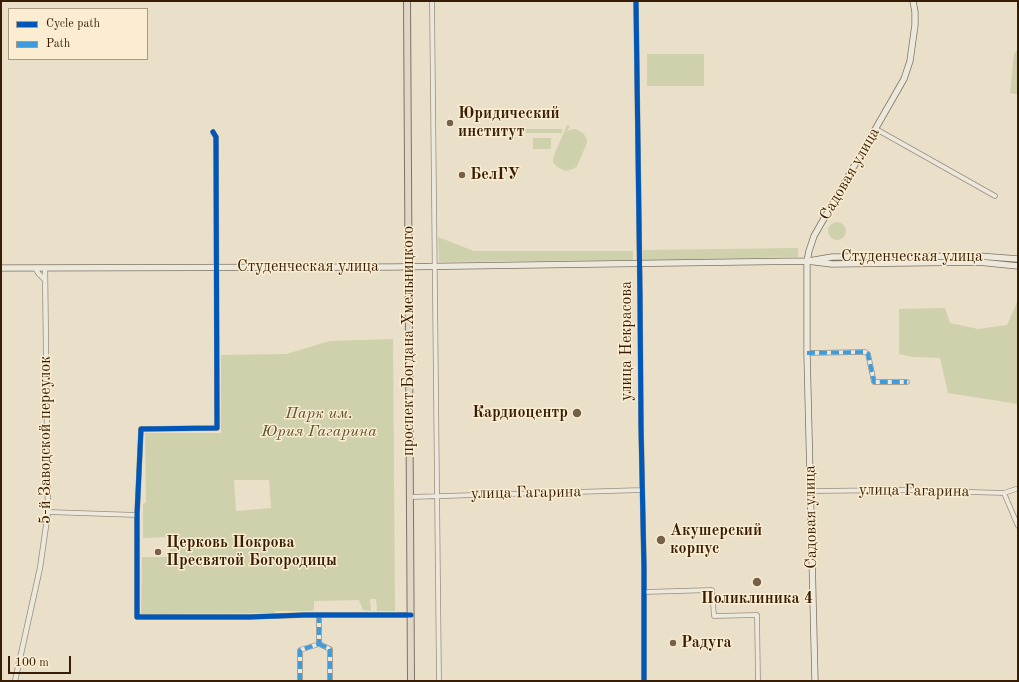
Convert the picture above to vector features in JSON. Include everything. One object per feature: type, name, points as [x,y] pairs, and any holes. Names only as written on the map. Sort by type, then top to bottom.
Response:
[{"type":"main road","name":"проспект Богдана Хмельницкого","points":[[407,1],[411,681]]},
{"type":"main road","name":"Садовая улица","points":[[815,681],[807,353],[808,251],[814,236],[896,95],[907,70],[915,25],[913,1]]},
{"type":"main road","name":"Студенческая улица","points":[[807,261],[819,258],[840,257],[978,256],[1018,259]]},
{"type":"main road","name":"Студенческая улица","points":[[1,268],[409,267],[807,261],[832,264],[978,262],[1018,266]]},
{"type":"street","points":[[432,1],[438,681]]},
{"type":"street","name":"улица Некрасова","points":[[636,1],[644,681]]},
{"type":"street","points":[[876,129],[995,196]]},
{"type":"street","points":[[213,132],[216,137],[217,428],[141,429],[137,515],[137,617],[411,615]]},
{"type":"street","points":[[35,268],[46,280]]},
{"type":"street","name":"5-й Заводской переулок","points":[[15,681],[40,568],[48,512],[46,268]]},
{"type":"street","points":[[807,353],[865,352],[868,354],[874,382],[907,382]]},
{"type":"street","name":"улица Гагарина","points":[[811,491],[903,490],[1004,493],[1016,489]]},
{"type":"street","name":"улица Гагарина","points":[[410,496],[642,490]]},
{"type":"street","points":[[1004,493],[1018,526]]},
{"type":"street","points":[[48,512],[137,515]]},
{"type":"street","points":[[644,592],[712,590],[714,616],[757,614],[758,681]]},
{"type":"street","points":[[319,615],[319,644]]},
{"type":"street","points":[[300,681],[300,650],[319,644],[330,649],[330,681]]},
{"type":"green space","points":[[1018,49],[1018,94],[1016,94],[1010,93],[1014,54]]},
{"type":"green space","points":[[647,54],[704,54],[704,86],[647,86]]},
{"type":"green space","points":[[567,125],[570,126],[567,131],[574,129],[584,134],[587,143],[577,166],[566,171],[557,167],[553,162],[553,158]]},
{"type":"green space","points":[[491,129],[562,129],[562,133],[491,133]]},
{"type":"green space","points":[[533,138],[551,138],[551,149],[533,149]]},
{"type":"green space","points":[[837,222],[843,225],[846,231],[843,237],[837,240],[831,237],[828,231],[831,225]]},
{"type":"green space","points":[[438,237],[474,251],[633,251],[633,260],[439,262]]},
{"type":"green space","points":[[798,248],[798,257],[643,260],[643,250]]},
{"type":"green space","points":[[1018,300],[1018,404],[948,393],[940,358],[913,357],[899,354],[899,309],[945,308],[950,323],[978,329],[1007,325]]},
{"type":"green space","name":"Парк им. Юрия Гагарина","points":[[393,339],[395,611],[377,611],[376,599],[370,599],[371,611],[363,610],[359,600],[314,601],[314,610],[310,611],[275,611],[275,613],[141,614],[142,557],[170,557],[170,537],[143,538],[143,504],[146,502],[145,433],[221,433],[221,355],[286,354],[330,341]],"holes":[[[234,480],[269,480],[271,508],[236,511]]]},
{"type":"marked path","points":[[807,353],[865,352],[868,354],[874,382],[907,382]]},
{"type":"marked path","points":[[300,681],[300,650],[319,644],[319,615]]},
{"type":"marked path","points":[[319,644],[330,649],[330,681]]},
{"type":"cycle path","points":[[636,1],[644,568],[644,681]]},
{"type":"cycle path","points":[[213,132],[216,137],[217,428],[141,429],[137,515],[137,617],[411,615]]},
{"type":"place","name":"Юридический институт","points":[[450,123]]},
{"type":"place","name":"БелГУ","points":[[462,175]]},
{"type":"place","name":"Кардиоцентр","points":[[577,413]]},
{"type":"place","name":"Акушерский корпус","points":[[661,540]]},
{"type":"place","name":"Церковь Покрова Пресвятой Богородицы","points":[[158,552]]},
{"type":"place","name":"Поликлиника 4","points":[[757,582]]},
{"type":"place","name":"Радуга","points":[[673,643]]}]
